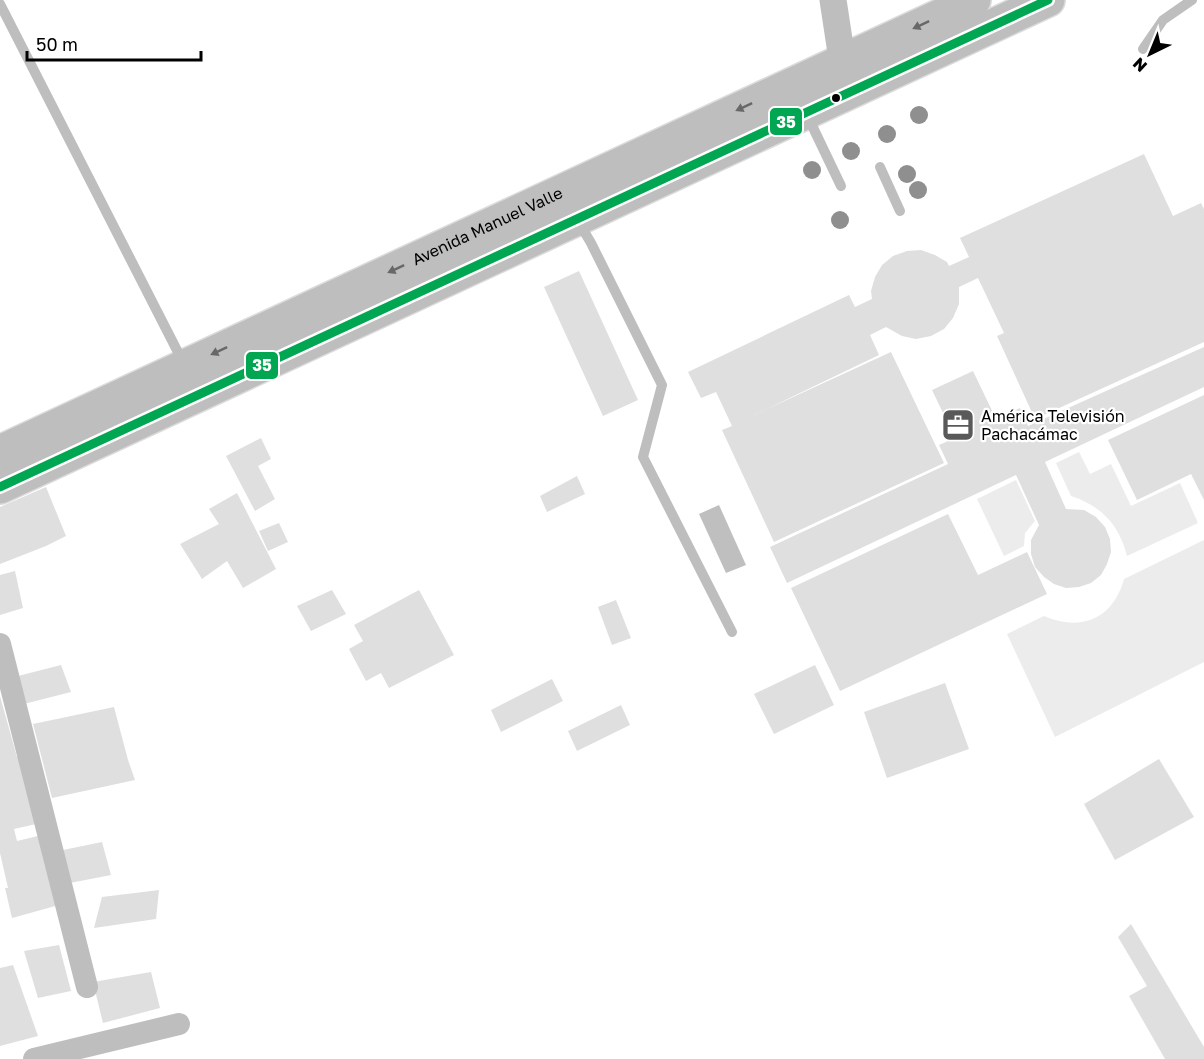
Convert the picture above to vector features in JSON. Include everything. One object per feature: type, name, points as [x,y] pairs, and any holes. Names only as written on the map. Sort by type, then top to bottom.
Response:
[{"type":"main road","name":"Avenida Manuel Valle","points":[[0,453],[185,367],[570,205],[805,112],[845,77],[974,0]]},
{"type":"main road","name":"Avenida Manuel Valle","points":[[0,487],[570,205],[845,77],[1048,0]]},
{"type":"street","points":[[833,0],[845,77]]},
{"type":"street","points":[[0,644],[87,987]]},
{"type":"street","points":[[34,1059],[179,1024]]},
{"type":"lane","points":[[1143,49],[1163,20],[1192,0]]},
{"type":"lane","points":[[0,4],[185,367]]},
{"type":"lane","points":[[805,112],[841,186]]},
{"type":"lane","points":[[880,167],[900,211]]},
{"type":"lane","points":[[570,205],[662,385],[643,457],[732,632]]},
{"type":"shaded area","points":[[1079,452],[1090,474],[1111,464],[1131,506],[1180,483],[1198,523],[1127,556],[1119,535],[1107,518],[1091,505],[1071,496],[1056,463]]},
{"type":"shaded area","points":[[1016,480],[1035,521],[1025,533],[1024,546],[1004,556],[977,499]]},
{"type":"shaded area","points":[[719,505],[746,565],[726,573],[699,514]]},
{"type":"shaded area","points":[[1204,540],[1204,662],[1055,737],[1007,634],[1044,616],[1071,623],[1094,618],[1104,613],[1112,604],[1124,579]]},
{"type":"building","points":[[1144,154],[1173,216],[1201,203],[1204,209],[1204,342],[1035,419],[997,336],[1004,333],[978,278],[959,287],[959,304],[953,318],[944,329],[931,336],[916,339],[902,336],[886,327],[870,335],[879,355],[754,415],[891,352],[944,463],[774,542],[722,430],[732,426],[716,392],[701,398],[688,372],[849,295],[855,307],[872,299],[871,291],[875,277],[882,265],[893,256],[907,251],[921,250],[935,255],[947,262],[949,266],[969,257],[960,238]]},
{"type":"building","points":[[579,271],[638,400],[603,416],[544,287]]},
{"type":"building","points":[[1204,347],[1204,387],[1045,462],[1066,509],[1084,510],[1096,517],[1105,527],[1110,539],[1111,552],[1107,564],[1101,575],[1091,583],[1066,588],[1054,584],[1035,567],[1031,554],[1031,540],[1039,525],[1016,475],[787,583],[770,547],[948,464],[939,445],[955,438],[932,390],[973,371],[996,419],[1020,408],[1028,426]]},
{"type":"building","points":[[1204,395],[1204,500],[1191,474],[1137,500],[1108,440]]},
{"type":"building","points":[[261,438],[271,459],[258,466],[275,499],[255,511],[226,456]]},
{"type":"building","points":[[577,476],[585,494],[547,512],[540,496]]},
{"type":"building","points":[[46,487],[66,536],[0,564],[0,507]]},
{"type":"building","points":[[237,493],[276,569],[243,588],[227,561],[202,579],[180,544],[219,524],[209,509]]},
{"type":"building","points":[[948,514],[978,575],[1027,552],[1047,594],[840,691],[791,588]]},
{"type":"building","points":[[279,523],[288,542],[268,551],[259,531]]},
{"type":"building","points":[[15,571],[23,608],[0,615],[0,575]]},
{"type":"building","points":[[332,590],[346,614],[311,631],[297,606]]},
{"type":"building","points":[[419,590],[454,655],[389,688],[381,673],[366,681],[349,649],[363,641],[354,625]]},
{"type":"building","points":[[616,600],[631,638],[612,645],[598,607]]},
{"type":"building","points":[[61,665],[71,692],[24,704],[18,676]]},
{"type":"building","points":[[815,665],[834,705],[774,734],[754,694]]},
{"type":"building","points":[[552,679],[563,701],[501,732],[491,710]]},
{"type":"building","points":[[945,683],[969,749],[887,778],[864,712]]},
{"type":"building","points":[[0,696],[17,757],[23,755],[36,824],[14,829],[17,841],[42,835],[59,905],[12,918],[0,853]]},
{"type":"building","points":[[621,705],[630,725],[577,751],[568,731]]},
{"type":"building","points":[[114,707],[135,780],[52,798],[33,724]]},
{"type":"building","points":[[1159,759],[1194,817],[1115,860],[1084,804]]},
{"type":"building","points":[[102,842],[111,875],[70,883],[63,850]]},
{"type":"building","points":[[159,890],[156,919],[94,928],[102,897]]},
{"type":"building","points":[[1131,924],[1204,1047],[1204,1059],[1165,1059],[1129,996],[1147,986],[1118,937]]},
{"type":"building","points":[[59,945],[71,991],[38,998],[24,951]]},
{"type":"building","points":[[13,965],[38,1036],[0,1046],[0,968]]},
{"type":"building","points":[[151,972],[160,1008],[103,1023],[93,982]]},
{"type":"transit line","name":"35","points":[[0,487],[1048,0]]},
{"type":"place","name":"América Televisión Pachacámac","points":[[958,425]]}]
